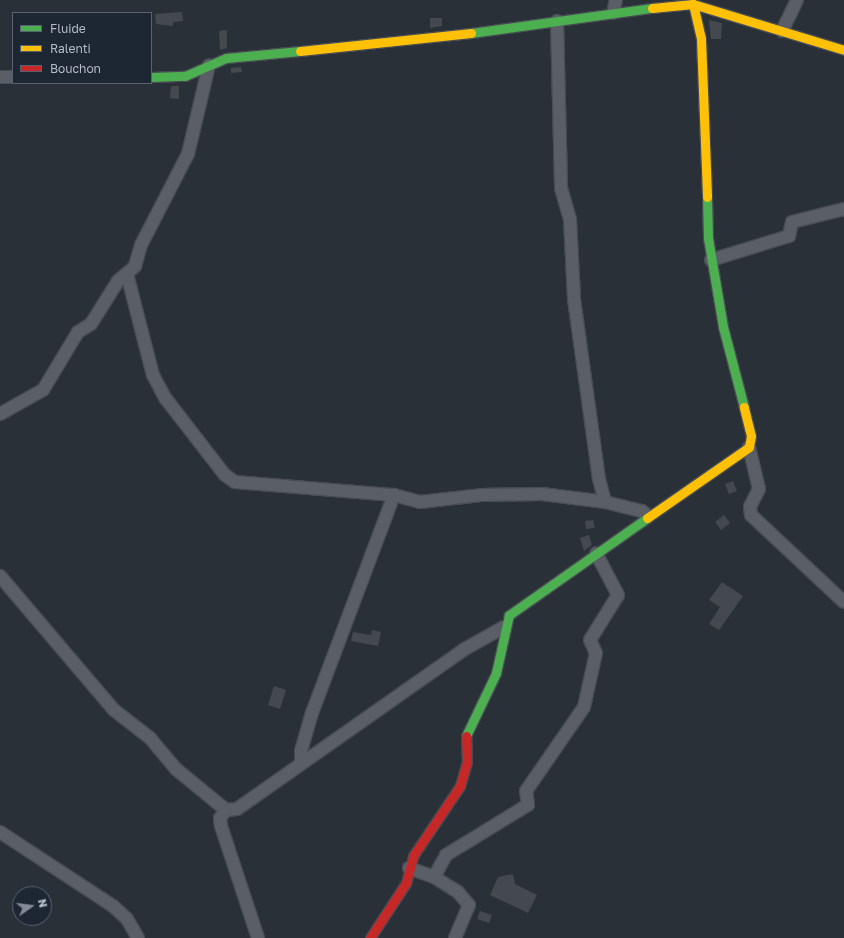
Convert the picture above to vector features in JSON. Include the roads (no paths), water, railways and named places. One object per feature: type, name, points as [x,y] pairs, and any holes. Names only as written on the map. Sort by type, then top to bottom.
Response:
[{"type":"street","points":[[612,13],[616,0]]},
{"type":"street","points":[[782,31],[796,0]]},
{"type":"street","points":[[693,4],[701,39],[711,260],[723,327],[751,436],[749,447],[759,489],[750,507],[751,515],[844,602]]},
{"type":"street","points":[[152,77],[185,76],[226,58],[278,51],[447,36],[612,13],[693,4],[844,50]]},
{"type":"street","points":[[557,21],[561,188],[570,219],[586,400],[592,413],[594,449],[605,502]]},
{"type":"street","points":[[0,414],[43,390],[78,332],[91,324],[118,281],[135,266],[141,245],[188,154],[209,65]]},
{"type":"street","points":[[0,77],[12,77]]},
{"type":"street","points":[[711,260],[789,236],[792,222],[844,209]]},
{"type":"street","points":[[127,274],[153,376],[166,399],[225,475],[235,482],[394,495],[420,502],[481,495],[542,494],[605,502],[642,511],[648,516]]},
{"type":"street","points":[[370,938],[406,883],[413,856],[460,786],[467,762],[466,732],[496,673],[504,627],[509,615],[648,516],[749,447]]},
{"type":"street","points":[[301,761],[301,751],[312,713],[394,495]]},
{"type":"street","points":[[434,877],[446,855],[528,805],[526,791],[584,707],[596,653],[590,640],[618,595],[596,553]]},
{"type":"street","points":[[0,576],[114,710],[150,738],[176,769],[226,810],[237,809],[301,761],[336,742],[463,650],[504,627]]},
{"type":"street","points":[[226,810],[220,818],[221,826],[258,938]]},
{"type":"street","points":[[0,832],[100,897],[128,919],[138,938]]},
{"type":"street","points":[[409,868],[434,877],[458,892],[469,905],[455,938]]}]
